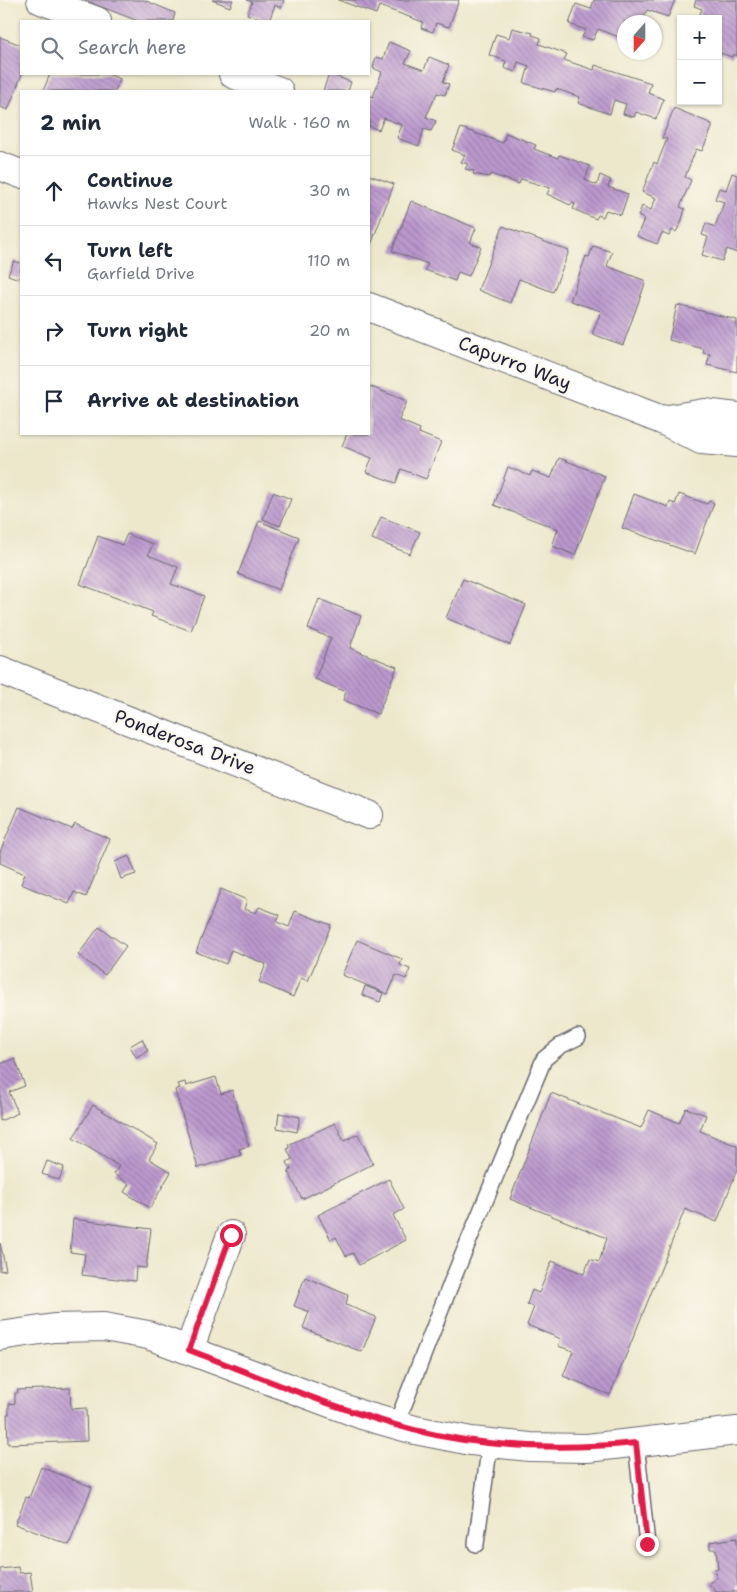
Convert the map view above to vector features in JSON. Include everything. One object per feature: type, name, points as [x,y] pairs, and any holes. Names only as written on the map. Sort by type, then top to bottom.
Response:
[{"type":"street","points":[[41,0],[94,20]]},
{"type":"street","points":[[236,75],[276,90]]},
{"type":"street","points":[[0,166],[20,174]]},
{"type":"street","name":"Capurro Way","points":[[370,307],[662,420],[701,440],[737,444]]},
{"type":"street","points":[[662,420],[704,412],[737,417]]},
{"type":"street","name":"Ponderosa Drive","points":[[0,670],[369,814]]},
{"type":"street","points":[[189,1350],[231,1235]]},
{"type":"street","points":[[0,1336],[54,1328],[104,1327],[148,1335],[362,1415],[425,1432],[490,1442],[530,1447],[587,1448],[737,1431]]},
{"type":"lane","points":[[396,1425],[452,1281],[544,1060],[560,1046],[578,1037]]},
{"type":"lane","points":[[476,1544],[490,1442]]},
{"type":"lane","points":[[636,1443],[647,1544]]},
{"type":"building","points":[[84,0],[144,0],[175,13],[173,20],[135,20]]},
{"type":"building","points":[[212,0],[233,0],[230,7]]},
{"type":"building","points":[[247,0],[284,0],[281,8],[275,5],[269,20],[247,14],[252,2]]},
{"type":"building","points":[[338,0],[459,0],[449,27],[436,23],[433,32],[421,28],[423,22],[379,6],[376,14]]},
{"type":"building","points":[[594,0],[675,0],[668,17],[647,10],[645,15],[617,15],[617,36],[598,29],[593,40],[582,37],[586,30],[569,24],[576,4],[591,9]]},
{"type":"building","points":[[696,0],[737,0],[737,56],[733,54],[732,57],[722,54],[722,15],[700,15],[702,9],[694,6]]},
{"type":"building","points":[[512,28],[533,33],[532,35],[541,38],[539,44],[567,54],[564,60],[594,70],[595,65],[651,83],[648,93],[664,99],[656,119],[636,112],[634,117],[623,114],[626,104],[614,100],[610,114],[578,103],[580,97],[556,89],[555,92],[524,83],[529,66],[518,62],[515,72],[504,68],[506,61],[489,55],[496,34],[509,38]]},
{"type":"building","points":[[0,37],[20,45],[20,75],[22,75],[8,110],[0,107]]},
{"type":"building","points":[[389,42],[411,51],[405,63],[424,70],[429,57],[449,65],[443,82],[449,84],[445,95],[437,93],[426,117],[436,121],[431,131],[424,129],[419,146],[397,138],[402,125],[384,118],[379,130],[370,126],[370,96],[373,97],[382,72],[373,68],[376,57],[383,59]]},
{"type":"building","points":[[50,75],[110,75],[120,79],[115,90],[43,90]]},
{"type":"building","points":[[329,75],[351,82],[348,90],[323,90]]},
{"type":"building","points":[[674,108],[712,124],[712,128],[702,151],[696,149],[685,177],[691,180],[680,207],[685,209],[681,223],[676,232],[672,230],[669,236],[662,233],[657,244],[637,236],[644,219],[638,216],[642,206],[651,210],[656,198],[642,192],[654,162],[657,164],[667,139],[662,138]]},
{"type":"building","points":[[461,128],[503,143],[506,133],[536,145],[534,149],[558,158],[559,155],[590,166],[585,180],[597,185],[600,175],[611,180],[608,187],[628,194],[621,215],[606,210],[603,217],[598,215],[596,219],[573,209],[575,204],[572,203],[570,205],[547,194],[550,188],[521,179],[519,184],[491,174],[489,177],[473,174],[474,171],[465,169],[468,164],[461,162],[465,155],[452,150]]},
{"type":"building","points":[[732,173],[737,175],[737,253],[727,249],[722,261],[702,255],[708,237],[702,235],[706,223],[715,227],[724,202],[715,199],[719,188],[726,190]]},
{"type":"building","points":[[370,175],[394,184],[370,247]]},
{"type":"building","points":[[411,201],[476,228],[470,243],[481,247],[469,276],[458,272],[455,281],[425,270],[428,264],[392,251]]},
{"type":"building","points":[[503,226],[569,251],[553,292],[519,279],[510,303],[478,290]]},
{"type":"building","points":[[593,246],[612,252],[607,266],[646,281],[623,345],[592,334],[601,311],[570,301],[586,256],[589,257]]},
{"type":"building","points":[[14,261],[20,263],[19,279],[8,275]]},
{"type":"building","points":[[677,305],[737,320],[737,372],[707,365],[710,354],[703,353],[704,349],[669,340]]},
{"type":"building","points":[[370,386],[407,401],[399,420],[420,429],[419,433],[441,442],[426,479],[401,469],[396,483],[366,472],[372,458],[342,446],[347,435],[370,435]]},
{"type":"building","points":[[559,458],[605,476],[575,555],[552,546],[558,529],[494,505],[508,467],[530,476],[532,471],[551,478]]},
{"type":"building","points":[[273,492],[291,499],[280,526],[263,519]]},
{"type":"building","points":[[634,494],[668,507],[670,502],[675,504],[679,494],[707,504],[709,501],[714,503],[695,554],[622,528]]},
{"type":"building","points":[[381,517],[420,532],[410,554],[372,539]]},
{"type":"building","points":[[259,521],[299,537],[279,590],[238,574]]},
{"type":"building","points":[[127,534],[153,544],[148,555],[178,567],[171,584],[204,596],[191,631],[151,616],[153,612],[80,584],[98,536],[122,545]]},
{"type":"building","points":[[463,579],[526,605],[510,645],[446,618]]},
{"type":"building","points":[[319,599],[361,616],[350,648],[397,667],[378,714],[343,700],[346,692],[315,679],[331,638],[308,629]]},
{"type":"building","points":[[19,807],[72,829],[75,824],[110,839],[86,897],[74,892],[69,904],[21,884],[25,874],[0,863],[0,852]]},
{"type":"building","points":[[129,856],[136,874],[121,879],[115,862]]},
{"type":"building","points":[[221,889],[247,900],[244,909],[256,913],[259,907],[280,915],[277,922],[289,927],[295,911],[331,925],[308,981],[301,978],[293,997],[259,982],[266,964],[231,950],[226,964],[196,952]]},
{"type":"building","points":[[99,927],[126,946],[105,975],[78,955]]},
{"type":"building","points":[[357,940],[402,959],[400,965],[410,969],[406,979],[396,975],[388,994],[342,975]]},
{"type":"building","points":[[365,986],[383,993],[380,1002],[362,995]]},
{"type":"building","points":[[142,1039],[148,1051],[136,1057],[130,1046]]},
{"type":"building","points":[[15,1059],[25,1086],[9,1092],[18,1113],[0,1121],[0,1064]]},
{"type":"building","points":[[216,1077],[221,1094],[232,1090],[249,1146],[239,1149],[241,1155],[198,1168],[175,1090],[180,1088],[178,1084],[185,1082],[186,1086]]},
{"type":"building","points":[[551,1093],[641,1128],[649,1110],[679,1123],[686,1108],[706,1115],[700,1131],[737,1146],[737,1170],[717,1222],[685,1209],[610,1395],[563,1376],[573,1351],[558,1346],[561,1339],[527,1325],[534,1307],[527,1304],[532,1290],[539,1293],[552,1261],[584,1274],[590,1259],[599,1262],[607,1238],[510,1199]]},
{"type":"building","points":[[93,1105],[158,1144],[149,1159],[171,1172],[150,1208],[124,1192],[129,1184],[114,1174],[119,1166],[73,1138]]},
{"type":"building","points":[[279,1113],[300,1117],[297,1132],[277,1128]]},
{"type":"building","points":[[335,1123],[344,1141],[358,1134],[373,1164],[302,1199],[288,1171],[291,1170],[287,1162],[292,1159],[287,1149],[290,1148],[288,1145]]},
{"type":"building","points":[[47,1161],[64,1167],[59,1180],[42,1174]]},
{"type":"building","points":[[389,1179],[404,1209],[393,1215],[406,1240],[359,1265],[353,1253],[346,1256],[336,1237],[331,1240],[318,1215]]},
{"type":"building","points":[[73,1219],[151,1229],[146,1268],[136,1267],[135,1281],[82,1275],[85,1254],[70,1252]]},
{"type":"building","points":[[0,1243],[6,1270],[0,1271]]},
{"type":"building","points":[[305,1277],[348,1295],[346,1305],[376,1317],[362,1352],[303,1328],[309,1312],[294,1306]]},
{"type":"building","points":[[70,1388],[71,1409],[86,1408],[87,1441],[8,1444],[7,1414],[9,1414],[9,1404],[15,1403],[15,1393],[18,1393],[17,1390]]},
{"type":"building","points":[[41,1467],[92,1487],[69,1545],[15,1524],[26,1497],[29,1498]]},
{"type":"building","points":[[737,1538],[737,1592],[716,1592],[709,1583],[717,1578],[714,1569],[718,1569],[716,1549],[710,1549],[710,1542]]},
{"type":"building","points":[[18,1567],[19,1573],[30,1572],[33,1592],[0,1592],[0,1569]]},
{"type":"route","points":[[231,1235],[189,1350],[362,1415],[416,1430],[471,1441],[530,1447],[587,1448],[636,1443],[647,1544]]}]
